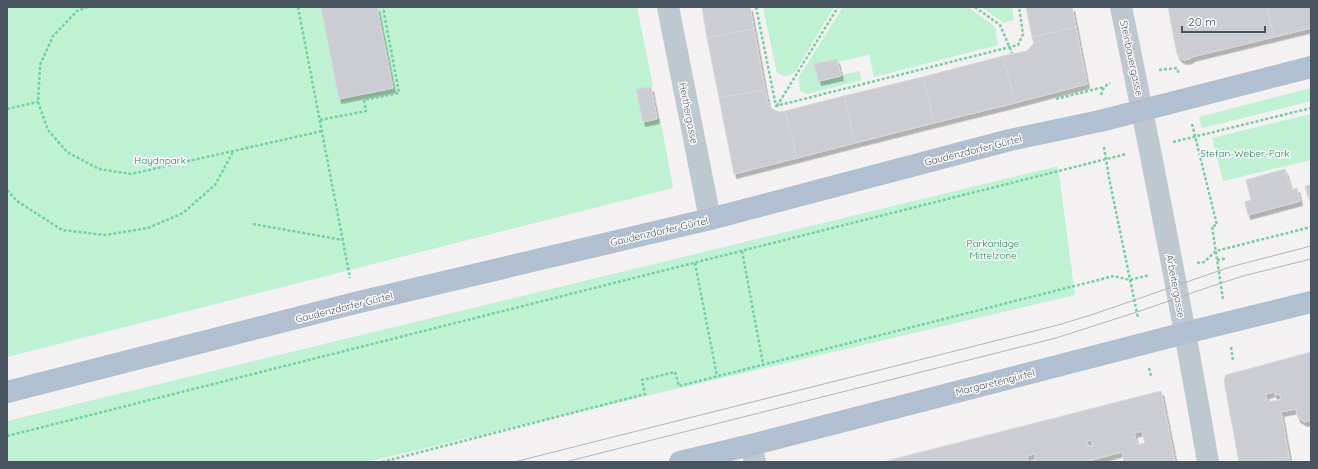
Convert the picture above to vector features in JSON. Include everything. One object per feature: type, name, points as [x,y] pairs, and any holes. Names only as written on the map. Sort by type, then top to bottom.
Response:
[{"type":"main road","name":"Gaudenzdorfer Gürtel","points":[[7,392],[355,303],[710,219],[1010,140],[1143,110],[1311,67]]},
{"type":"main road","name":"Margaretengürtel","points":[[680,462],[753,454],[1186,333],[1311,302]]},
{"type":"street","name":"Herthergasse","points":[[668,7],[710,219]]},
{"type":"street","name":"Steinbauergasse","points":[[1121,7],[1143,110]]},
{"type":"street","name":"Arbeitergasse","points":[[1143,110],[1149,149],[1186,333],[1208,462]]},
{"type":"path","points":[[88,7],[77,11],[53,36],[40,65],[38,102],[48,130],[67,152],[99,169],[131,174],[322,131]]},
{"type":"path","points":[[298,7],[355,303]]},
{"type":"path","points":[[320,120],[366,112],[364,100],[399,94],[383,7]]},
{"type":"path","points":[[756,7],[776,106]]},
{"type":"path","points":[[776,106],[838,7]]},
{"type":"path","points":[[976,7],[1000,24],[1012,53]]},
{"type":"path","points":[[776,106],[1018,45],[1022,34],[1019,7]]},
{"type":"path","points":[[1056,99],[1104,87]]},
{"type":"path","points":[[7,109],[38,102]]},
{"type":"path","points":[[1195,137],[1311,108]]},
{"type":"path","points":[[7,190],[17,201],[62,230],[105,235],[148,228],[183,214],[215,185],[233,151]]},
{"type":"path","points":[[7,436],[1106,159]]},
{"type":"path","points":[[253,224],[343,240]]},
{"type":"path","points":[[382,462],[645,394],[642,380],[675,372],[679,386],[1114,276],[1130,280],[1173,270],[1204,262],[1216,251],[1311,227]]},
{"type":"path","points":[[742,251],[763,364]]},
{"type":"path","points":[[1217,260],[1227,258]]},
{"type":"path","points":[[695,263],[717,376]]},
{"type":"green space","name":"Haydnpark","points":[[7,7],[637,7],[653,86],[651,87],[657,119],[660,118],[673,188],[7,357]]},
{"type":"green space","points":[[763,7],[834,7],[795,72],[788,76],[777,73]]},
{"type":"green space","points":[[843,7],[968,7],[995,27],[998,45],[874,77],[869,55],[838,62],[837,59],[814,64],[819,81],[859,71],[862,80],[807,94],[800,91],[799,77]]},
{"type":"green space","points":[[981,7],[1012,7],[1014,20],[1004,23]]},
{"type":"green space","points":[[1311,88],[1311,101],[1202,128],[1199,117]]},
{"type":"green space","name":"Stefan-Weber-Park","points":[[1311,114],[1311,160],[1223,181],[1212,138]]},
{"type":"green space","name":"Parkanlage Mittelzone","points":[[1058,166],[1075,295],[366,462],[7,462],[7,421]]},
{"type":"building","points":[[321,7],[377,7],[393,88],[339,99]]},
{"type":"building","points":[[702,7],[750,7],[754,29],[707,38]]},
{"type":"building","points":[[1026,7],[1072,7],[1076,27],[1032,37]]},
{"type":"building","points":[[1168,7],[1267,7],[1274,37],[1184,60],[1177,54]]},
{"type":"building","points":[[1267,7],[1311,7],[1311,28],[1274,37]]},
{"type":"building","points":[[1076,27],[1087,84],[1015,103],[1003,56],[1027,51],[1034,43],[1032,37]]},
{"type":"building","points":[[754,29],[765,90],[719,98],[707,38]]},
{"type":"building","points":[[1003,56],[1015,103],[934,123],[923,77]]},
{"type":"building","points":[[837,59],[841,76],[819,81],[814,64]]},
{"type":"building","points":[[923,77],[934,123],[855,143],[844,96]]},
{"type":"building","points":[[651,87],[657,119],[643,122],[636,89]]},
{"type":"building","points":[[765,90],[769,107],[779,112],[785,111],[797,158],[734,174],[719,98]]},
{"type":"building","points":[[844,96],[855,143],[797,158],[785,111]]},
{"type":"building","points":[[1285,169],[1291,190],[1297,188],[1300,201],[1248,215],[1245,202],[1251,200],[1246,180]]},
{"type":"building","points":[[1311,185],[1311,196],[1308,197],[1305,186]]},
{"type":"building","points":[[1311,352],[1311,420],[1305,422],[1298,418],[1296,409],[1281,412],[1289,457],[1266,462],[1239,462],[1224,381],[1226,375]],"holes":[[[1274,392],[1275,395],[1280,394],[1281,400],[1267,402],[1266,394]]]},
{"type":"building","points":[[1161,391],[1175,461],[1124,462],[1122,452],[1088,462],[1028,462],[882,462]],"holes":[[[1142,431],[1145,443],[1137,445],[1134,433]],[[1091,440],[1093,446],[1088,446],[1087,441]],[[1034,454],[1036,460],[1028,462],[1027,456]]]},
{"type":"building","points":[[1289,457],[1290,462],[1266,462]]},
{"type":"tram line","points":[[514,462],[1058,325],[1230,267],[1311,246]]},
{"type":"tram line","points":[[565,462],[1056,338],[1243,276],[1311,259]]}]
